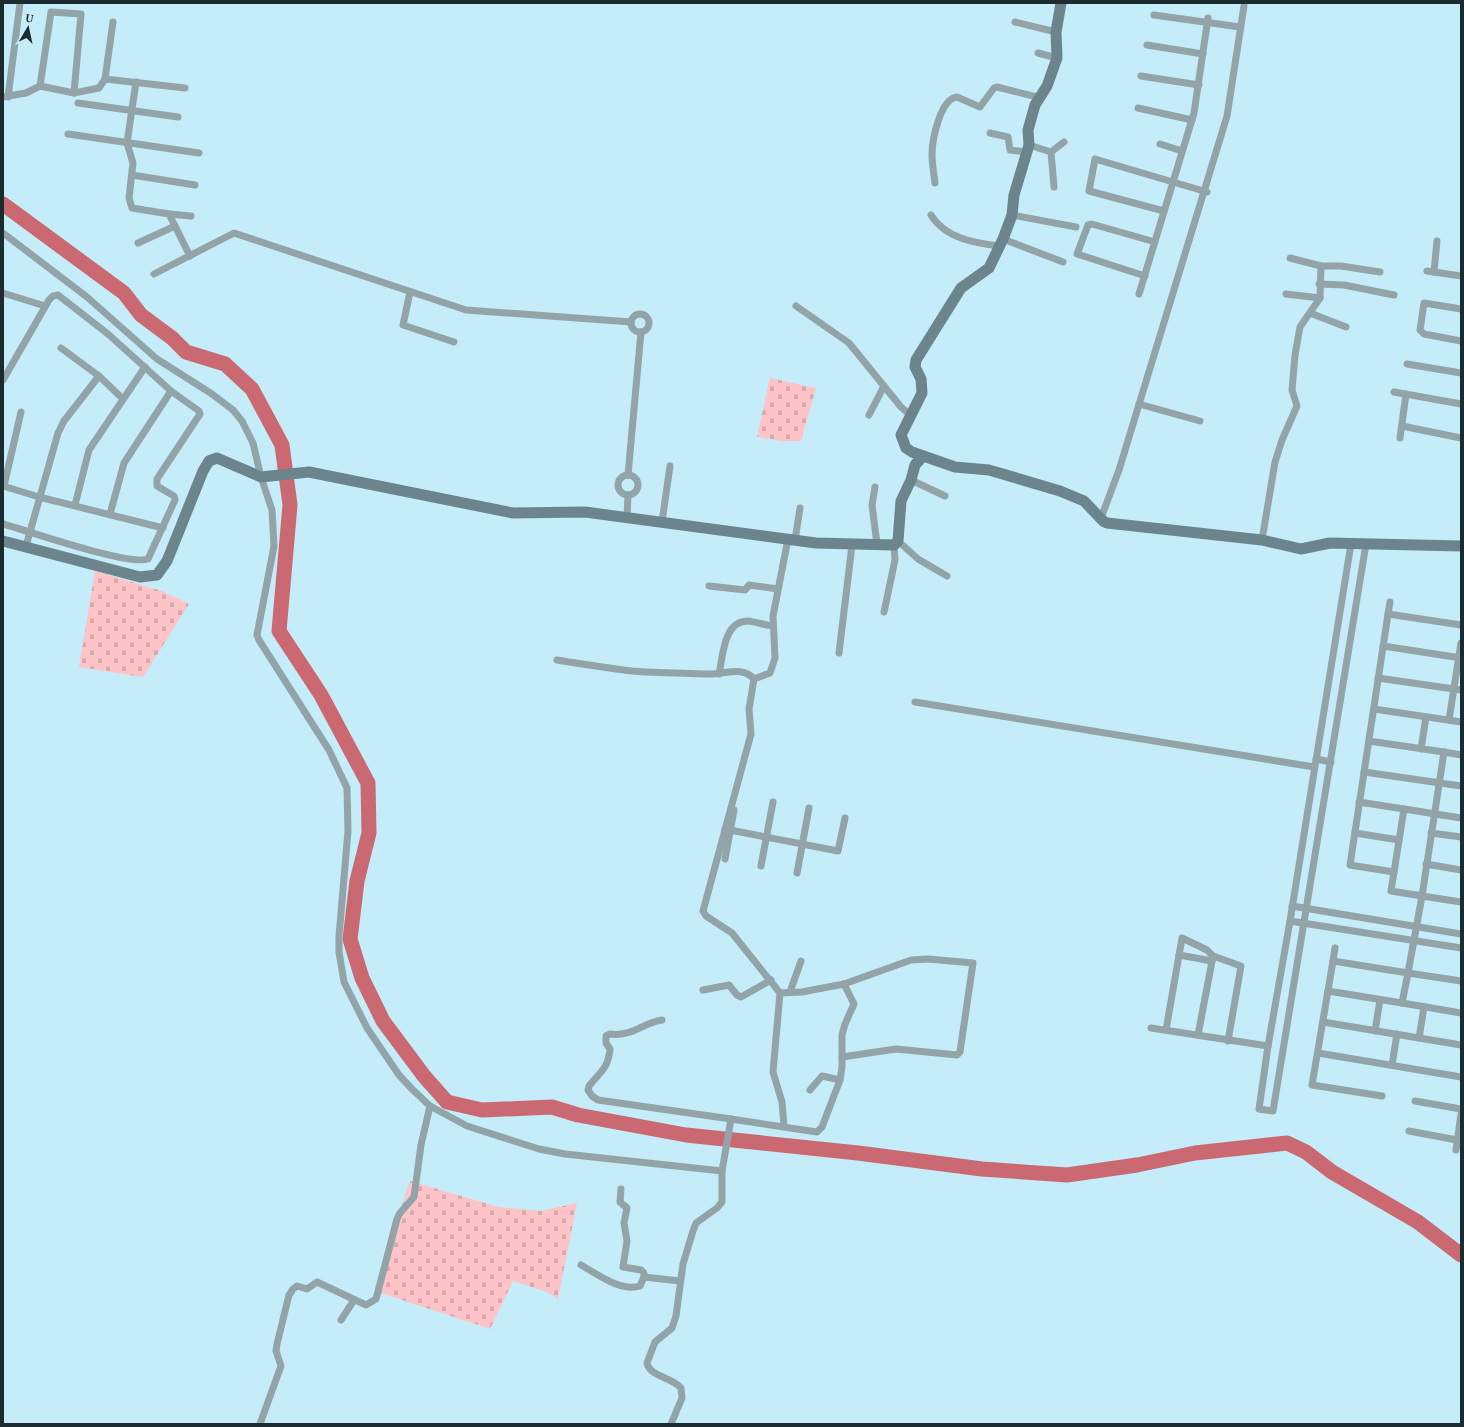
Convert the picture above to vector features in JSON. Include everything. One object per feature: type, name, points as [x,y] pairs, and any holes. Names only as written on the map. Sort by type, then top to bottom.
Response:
[{"type":"street","points":[[20,3],[5,97],[26,93],[40,86],[74,93],[99,88],[105,79],[113,22]]},
{"type":"street","points":[[1060,3],[1056,32],[1057,58],[1041,98],[1034,105],[1029,124],[1028,148],[1014,195],[1012,215],[989,268],[961,288],[920,353],[915,367],[921,379],[922,393],[901,435],[906,448],[922,456],[955,467],[989,470],[1060,491],[1084,501],[1107,522],[1262,540],[1301,549],[1330,543],[1461,546]]},
{"type":"street","points":[[1101,518],[1119,470],[1206,192],[1227,116],[1244,6]]},
{"type":"street","points":[[40,86],[51,12],[81,14],[74,93]]},
{"type":"street","points":[[1154,15],[1207,20],[1240,27]]},
{"type":"street","points":[[1139,294],[1172,181],[1192,120],[1199,85],[1207,20]]},
{"type":"street","points":[[1015,22],[1056,32]]},
{"type":"street","points":[[1146,45],[1203,54]]},
{"type":"street","points":[[1038,53],[1057,58]]},
{"type":"street","points":[[1141,76],[1199,85]]},
{"type":"street","points":[[105,79],[185,88]]},
{"type":"street","points":[[136,82],[127,143],[133,163],[129,198],[132,208],[192,216]]},
{"type":"street","points":[[935,183],[932,155],[934,138],[942,108],[950,100],[957,97],[980,107],[994,88],[997,87],[1041,98]]},
{"type":"street","points":[[78,102],[178,117]]},
{"type":"street","points":[[1138,108],[1192,120]]},
{"type":"street","points":[[990,133],[1008,137],[1010,150],[1028,148],[1051,152],[1064,142]]},
{"type":"street","points":[[68,134],[199,153]]},
{"type":"street","points":[[1160,144],[1182,151]]},
{"type":"street","points":[[1051,152],[1054,187]]},
{"type":"street","points":[[1164,211],[1089,191],[1095,160],[1206,192]]},
{"type":"street","points":[[132,175],[195,185]]},
{"type":"street","points":[[169,214],[190,256]]},
{"type":"street","points":[[931,215],[940,228],[958,237],[1001,242],[1063,262]]},
{"type":"street","points":[[1012,215],[1076,227]]},
{"type":"street","points":[[1145,276],[1077,254],[1088,225],[1092,224],[1155,242]]},
{"type":"street","points":[[138,243],[175,226]]},
{"type":"street","points":[[154,274],[234,233],[466,310],[631,322]]},
{"type":"street","points":[[3,234],[87,297],[157,359],[212,394],[233,410],[248,431],[272,510],[274,532],[274,546],[257,635],[329,750],[347,788],[348,831],[339,952],[344,982],[360,1016],[383,1052],[412,1089],[430,1106],[467,1126],[539,1149],[565,1154],[722,1171]]},
{"type":"street","points":[[1437,242],[1430,271],[1461,276]]},
{"type":"street","points":[[1290,258],[1321,266],[1350,267],[1380,272]]},
{"type":"street","points":[[1262,540],[1275,462],[1282,440],[1297,406],[1292,390],[1295,355],[1300,327],[1320,298],[1319,284],[1321,266]]},
{"type":"street","points":[[1319,284],[1344,285],[1394,296]]},
{"type":"street","points":[[410,292],[403,325],[454,342]]},
{"type":"street","points":[[3,293],[45,306]]},
{"type":"street","points":[[1286,294],[1320,298]]},
{"type":"street","points":[[3,380],[51,297],[60,296],[108,334],[171,391],[200,413],[199,418],[157,479],[157,486],[175,498],[148,559],[142,561],[113,556],[3,524]]},
{"type":"street","points":[[1461,309],[1424,303],[1420,330],[1424,334],[1461,341]]},
{"type":"street","points":[[796,306],[849,343],[901,407],[910,415]]},
{"type":"street","points":[[1310,312],[1346,327]]},
{"type":"street","points":[[628,475],[641,332],[649,326],[649,320],[645,315],[636,314],[631,322]]},
{"type":"street","points":[[631,322],[635,330],[641,332]]},
{"type":"street","points":[[61,348],[99,376],[123,399]]},
{"type":"street","points":[[1406,364],[1461,373]]},
{"type":"street","points":[[75,505],[89,450],[145,367]]},
{"type":"street","points":[[26,546],[29,531],[61,427],[99,376]]},
{"type":"street","points":[[869,416],[884,386]]},
{"type":"street","points":[[110,514],[124,462],[171,391]]},
{"type":"street","points":[[1394,392],[1461,404]]},
{"type":"street","points":[[1400,438],[1406,394]]},
{"type":"street","points":[[1139,404],[1200,421]]},
{"type":"street","points":[[21,412],[3,486],[39,497],[163,528]]},
{"type":"street","points":[[1402,426],[1461,438]]},
{"type":"street","points":[[884,612],[894,560],[901,502],[911,480],[915,465],[922,456]]},
{"type":"street","points":[[3,541],[140,577],[157,575],[167,561],[203,471],[212,459],[221,459],[263,477],[306,472],[506,512],[527,514],[562,511],[662,522],[791,540],[852,545],[896,543],[918,559],[947,576]]},
{"type":"street","points":[[662,522],[670,466]]},
{"type":"street","points":[[628,475],[634,478],[638,487],[634,493],[628,495],[619,490],[618,484],[622,478],[628,475]]},
{"type":"street","points":[[911,480],[945,496]]},
{"type":"street","points":[[875,487],[872,505],[877,544]]},
{"type":"street","points":[[627,518],[628,495]]},
{"type":"street","points":[[557,660],[631,670],[719,674],[729,671],[741,672],[754,679],[766,675],[772,669],[775,658],[773,626],[778,589],[800,508]]},
{"type":"street","points":[[1351,544],[1290,921],[1268,1046],[1259,1109],[1273,1111],[1366,544]]},
{"type":"street","points":[[839,653],[852,545]]},
{"type":"street","points":[[709,586],[745,590],[749,585],[778,589]]},
{"type":"street","points":[[1390,602],[1350,865],[1394,872]]},
{"type":"street","points":[[1388,614],[1461,625]]},
{"type":"street","points":[[719,674],[727,635],[732,627],[741,622],[748,621],[773,626]]},
{"type":"street","points":[[1449,720],[1457,690],[1461,643]]},
{"type":"street","points":[[1383,646],[1460,658]]},
{"type":"street","points":[[1378,678],[1457,690]]},
{"type":"street","points":[[725,859],[728,830],[751,734],[749,709],[754,679]]},
{"type":"street","points":[[915,702],[1314,767]]},
{"type":"street","points":[[1374,709],[1461,722]]},
{"type":"street","points":[[1421,749],[1426,717]]},
{"type":"street","points":[[1369,741],[1461,755]]},
{"type":"street","points":[[1402,1004],[1413,940],[1417,927],[1444,752]]},
{"type":"street","points":[[1316,759],[1331,762]]},
{"type":"street","points":[[1364,772],[1461,786]]},
{"type":"street","points":[[738,792],[728,830],[703,907],[704,914],[732,933],[780,993],[773,1072],[782,1102],[784,1126]]},
{"type":"street","points":[[761,866],[773,802]]},
{"type":"street","points":[[1359,802],[1461,818]]},
{"type":"street","points":[[797,873],[810,808]]},
{"type":"street","points":[[1404,809],[1391,891],[1461,902]]},
{"type":"street","points":[[728,830],[838,851],[845,818]]},
{"type":"street","points":[[1354,833],[1399,840]]},
{"type":"street","points":[[1431,833],[1461,838]]},
{"type":"street","points":[[1426,864],[1461,870]]},
{"type":"street","points":[[1292,906],[1461,934]]},
{"type":"street","points":[[1290,921],[1461,948]]},
{"type":"street","points":[[1166,1030],[1182,938],[1206,950],[1212,959],[1198,1035]]},
{"type":"street","points":[[1335,948],[1312,1085],[1382,1096]]},
{"type":"street","points":[[1179,955],[1212,959],[1241,966],[1228,1041]]},
{"type":"street","points":[[780,993],[802,992],[844,984],[911,960],[928,959],[973,963],[960,1052],[957,1055],[896,1049],[842,1057]]},
{"type":"street","points":[[790,992],[801,961]]},
{"type":"street","points":[[1333,961],[1461,981]]},
{"type":"street","points":[[703,990],[729,985],[737,995],[741,997],[771,980]]},
{"type":"street","points":[[662,1020],[653,1022],[630,1033],[620,1035],[610,1034],[606,1036],[606,1043],[610,1049],[608,1065],[589,1086],[588,1090],[592,1096],[598,1100],[817,1132],[826,1119],[840,1080],[842,1035],[854,1004],[844,984]]},
{"type":"street","points":[[1328,991],[1461,1013]]},
{"type":"street","points":[[1375,1031],[1380,1000]]},
{"type":"street","points":[[1419,1038],[1424,1007]]},
{"type":"street","points":[[1323,1022],[1461,1045]]},
{"type":"street","points":[[1151,1028],[1268,1046]]},
{"type":"street","points":[[1392,1065],[1397,1034]]},
{"type":"street","points":[[1318,1053],[1461,1077]]},
{"type":"street","points":[[810,1090],[822,1076],[840,1080]]},
{"type":"street","points":[[1414,1101],[1461,1109]]},
{"type":"street","points":[[260,1424],[281,1366],[276,1351],[277,1344],[289,1295],[293,1289],[297,1286],[307,1289],[317,1282],[367,1305],[376,1298],[397,1219],[400,1213],[414,1197],[421,1145],[430,1106]]},
{"type":"street","points":[[1456,1150],[1461,1114]]},
{"type":"street","points":[[671,1424],[682,1392],[678,1385],[648,1368],[648,1359],[655,1342],[672,1328],[676,1316],[680,1281],[688,1245],[696,1223],[717,1208],[722,1202],[722,1171],[731,1119]]},
{"type":"street","points":[[1408,1131],[1457,1140]]},
{"type":"street","points":[[581,1265],[606,1279],[628,1286],[640,1286],[644,1278],[644,1273],[641,1270],[623,1267],[627,1241],[624,1223],[627,1208],[620,1202],[621,1189]]},
{"type":"street","points":[[644,1278],[680,1281]]},
{"type":"street","points":[[341,1320],[354,1300]]},
{"type":"green space","points":[[770,378],[816,388],[801,441],[782,441],[757,437]]},
{"type":"green space","points":[[95,571],[162,591],[189,604],[143,677],[79,667]]},
{"type":"green space","points":[[410,1181],[499,1207],[541,1211],[577,1203],[558,1299],[547,1292],[513,1281],[490,1329],[375,1291],[390,1239]]},
{"type":"waterway","points":[[3,204],[124,293],[141,315],[172,338],[186,352],[225,364],[252,389],[282,445],[290,505],[279,631],[321,695],[368,783],[369,833],[357,881],[350,939],[362,978],[383,1021],[424,1076],[447,1102],[482,1110],[552,1107],[578,1115],[686,1135],[858,1153],[982,1169],[1067,1175],[1137,1165],[1195,1153],[1287,1143],[1306,1152],[1332,1172],[1418,1222],[1461,1255]]}]
